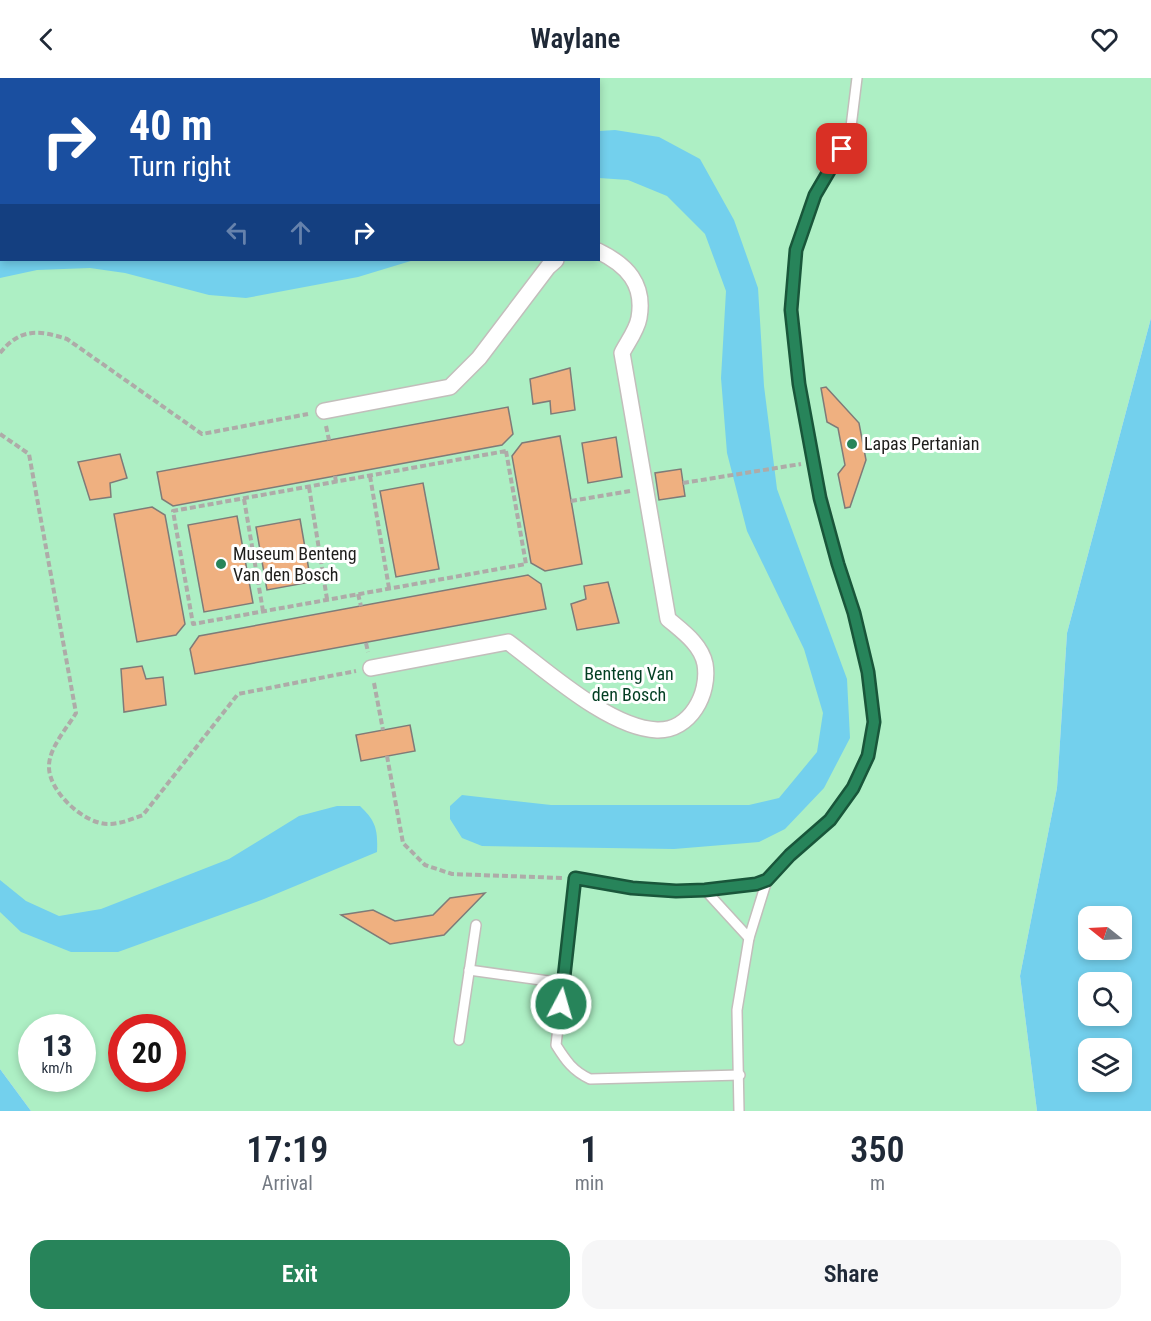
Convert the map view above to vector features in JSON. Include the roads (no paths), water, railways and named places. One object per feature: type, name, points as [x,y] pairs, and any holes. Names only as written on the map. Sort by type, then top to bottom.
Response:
[{"type":"street","points":[[371,668],[508,642],[598,709],[631,724],[658,730],[675,726],[694,712],[705,687],[705,663],[692,640],[668,619],[622,353],[639,320],[639,298],[634,278],[618,261],[600,252]]},
{"type":"street","points":[[324,411],[450,387],[479,357],[555,261]]},
{"type":"lane","points":[[739,1111],[737,1010],[749,938],[767,880],[790,855],[830,820],[853,788],[868,756],[874,722],[868,672],[813,462],[799,384],[791,310],[796,250],[815,195],[850,135],[857,78]]},
{"type":"lane","points":[[740,1075],[590,1078],[577,1073],[567,1062],[556,1045],[575,878],[632,888],[676,891],[756,884],[767,880]]},
{"type":"lane","points":[[705,890],[749,938]]},
{"type":"lane","points":[[459,1040],[476,925]]},
{"type":"lane","points":[[470,970],[563,983]]},
{"type":"water","points":[[615,130],[659,137],[700,159],[734,220],[758,288],[764,386],[777,489],[847,679],[850,738],[824,788],[785,829],[759,842],[674,849],[482,846],[462,838],[450,819],[450,806],[462,795],[551,805],[749,805],[779,798],[817,752],[823,713],[804,649],[747,531],[727,453],[721,378],[726,291],[705,234],[667,196],[628,180],[600,178],[600,131]]},
{"type":"water","points":[[0,261],[411,261],[358,277],[246,298],[209,295],[125,273],[90,268],[37,270],[0,278]]},
{"type":"water","points":[[1151,318],[1151,1111],[1037,1111],[1020,976],[1057,788],[1067,633]]},
{"type":"water","points":[[337,806],[360,806],[365,811],[375,826],[377,852],[264,899],[118,952],[71,952],[21,932],[0,912],[0,880],[26,901],[59,916],[101,909],[229,859],[299,816]]},
{"type":"water","points":[[0,1069],[31,1111],[0,1111]]},
{"type":"place","name":"Lapas Pertanian","points":[[852,444]]},
{"type":"place","name":"Museum Benteng Van den Bosch","points":[[221,564]]},
{"type":"park label","name":"Benteng Van den Bosch","points":[[629,684]]}]
